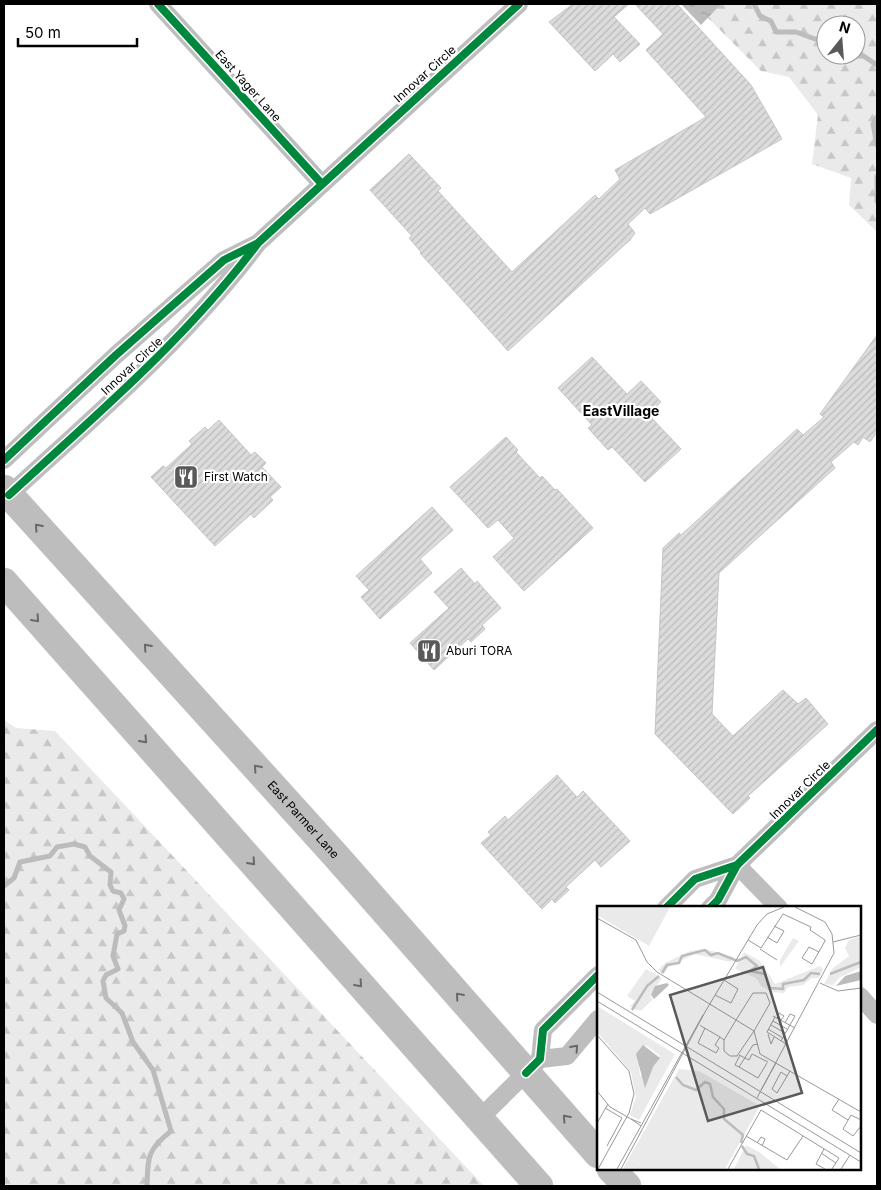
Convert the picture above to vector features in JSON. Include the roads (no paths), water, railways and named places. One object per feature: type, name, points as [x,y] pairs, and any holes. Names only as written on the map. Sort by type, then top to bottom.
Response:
[{"type":"main road","name":"East Parmer Lane","points":[[6,492],[336,856],[533,1066],[597,1153]]},
{"type":"main road","points":[[4,582],[539,1186]]},
{"type":"main road","points":[[612,1170],[627,1186]]},
{"type":"street","name":"East Yager Lane","points":[[158,4],[321,183]]},
{"type":"street","name":"Innovar Circle","points":[[6,492],[167,350],[233,276],[258,243],[321,183],[518,4]]},
{"type":"street","name":"Innovar Circle","points":[[4,460],[116,355],[224,260],[258,243]]},
{"type":"street","name":"Innovar Circle","points":[[712,906],[718,900],[737,865],[877,730]]},
{"type":"street","name":"Innovar Circle","points":[[668,906],[695,879],[737,865]]},
{"type":"street","points":[[737,865],[777,906]]},
{"type":"street","points":[[533,1066],[543,1030],[597,976]]},
{"type":"street","points":[[861,997],[877,1015]]},
{"type":"street","points":[[479,1118],[533,1066],[567,1056],[597,1020]]},
{"type":"water","points":[[681,4],[721,4],[701,25]]},
{"type":"waterway","points":[[754,4],[760,16],[771,21],[776,32],[796,32],[816,39]]},
{"type":"waterway","points":[[866,58],[877,65]]},
{"type":"waterway","points":[[877,117],[873,124],[877,145]]},
{"type":"waterway","points":[[877,176],[877,201]]},
{"type":"waterway","points":[[4,886],[14,878],[20,862],[50,856],[57,847],[74,844],[85,847],[90,856],[111,872],[110,885],[113,891],[121,893],[124,899],[119,910],[125,926],[124,931],[117,934],[113,956],[118,969],[106,975],[103,981],[106,998],[122,1013],[133,1042],[153,1070],[171,1131],[157,1144],[150,1155],[147,1186]]},
{"type":"place","name":"First Watch","points":[[186,477]]},
{"type":"place","name":"Aburi TORA","points":[[429,651]]},
{"type":"district","name":"EastVillage","points":[[621,411]]}]
